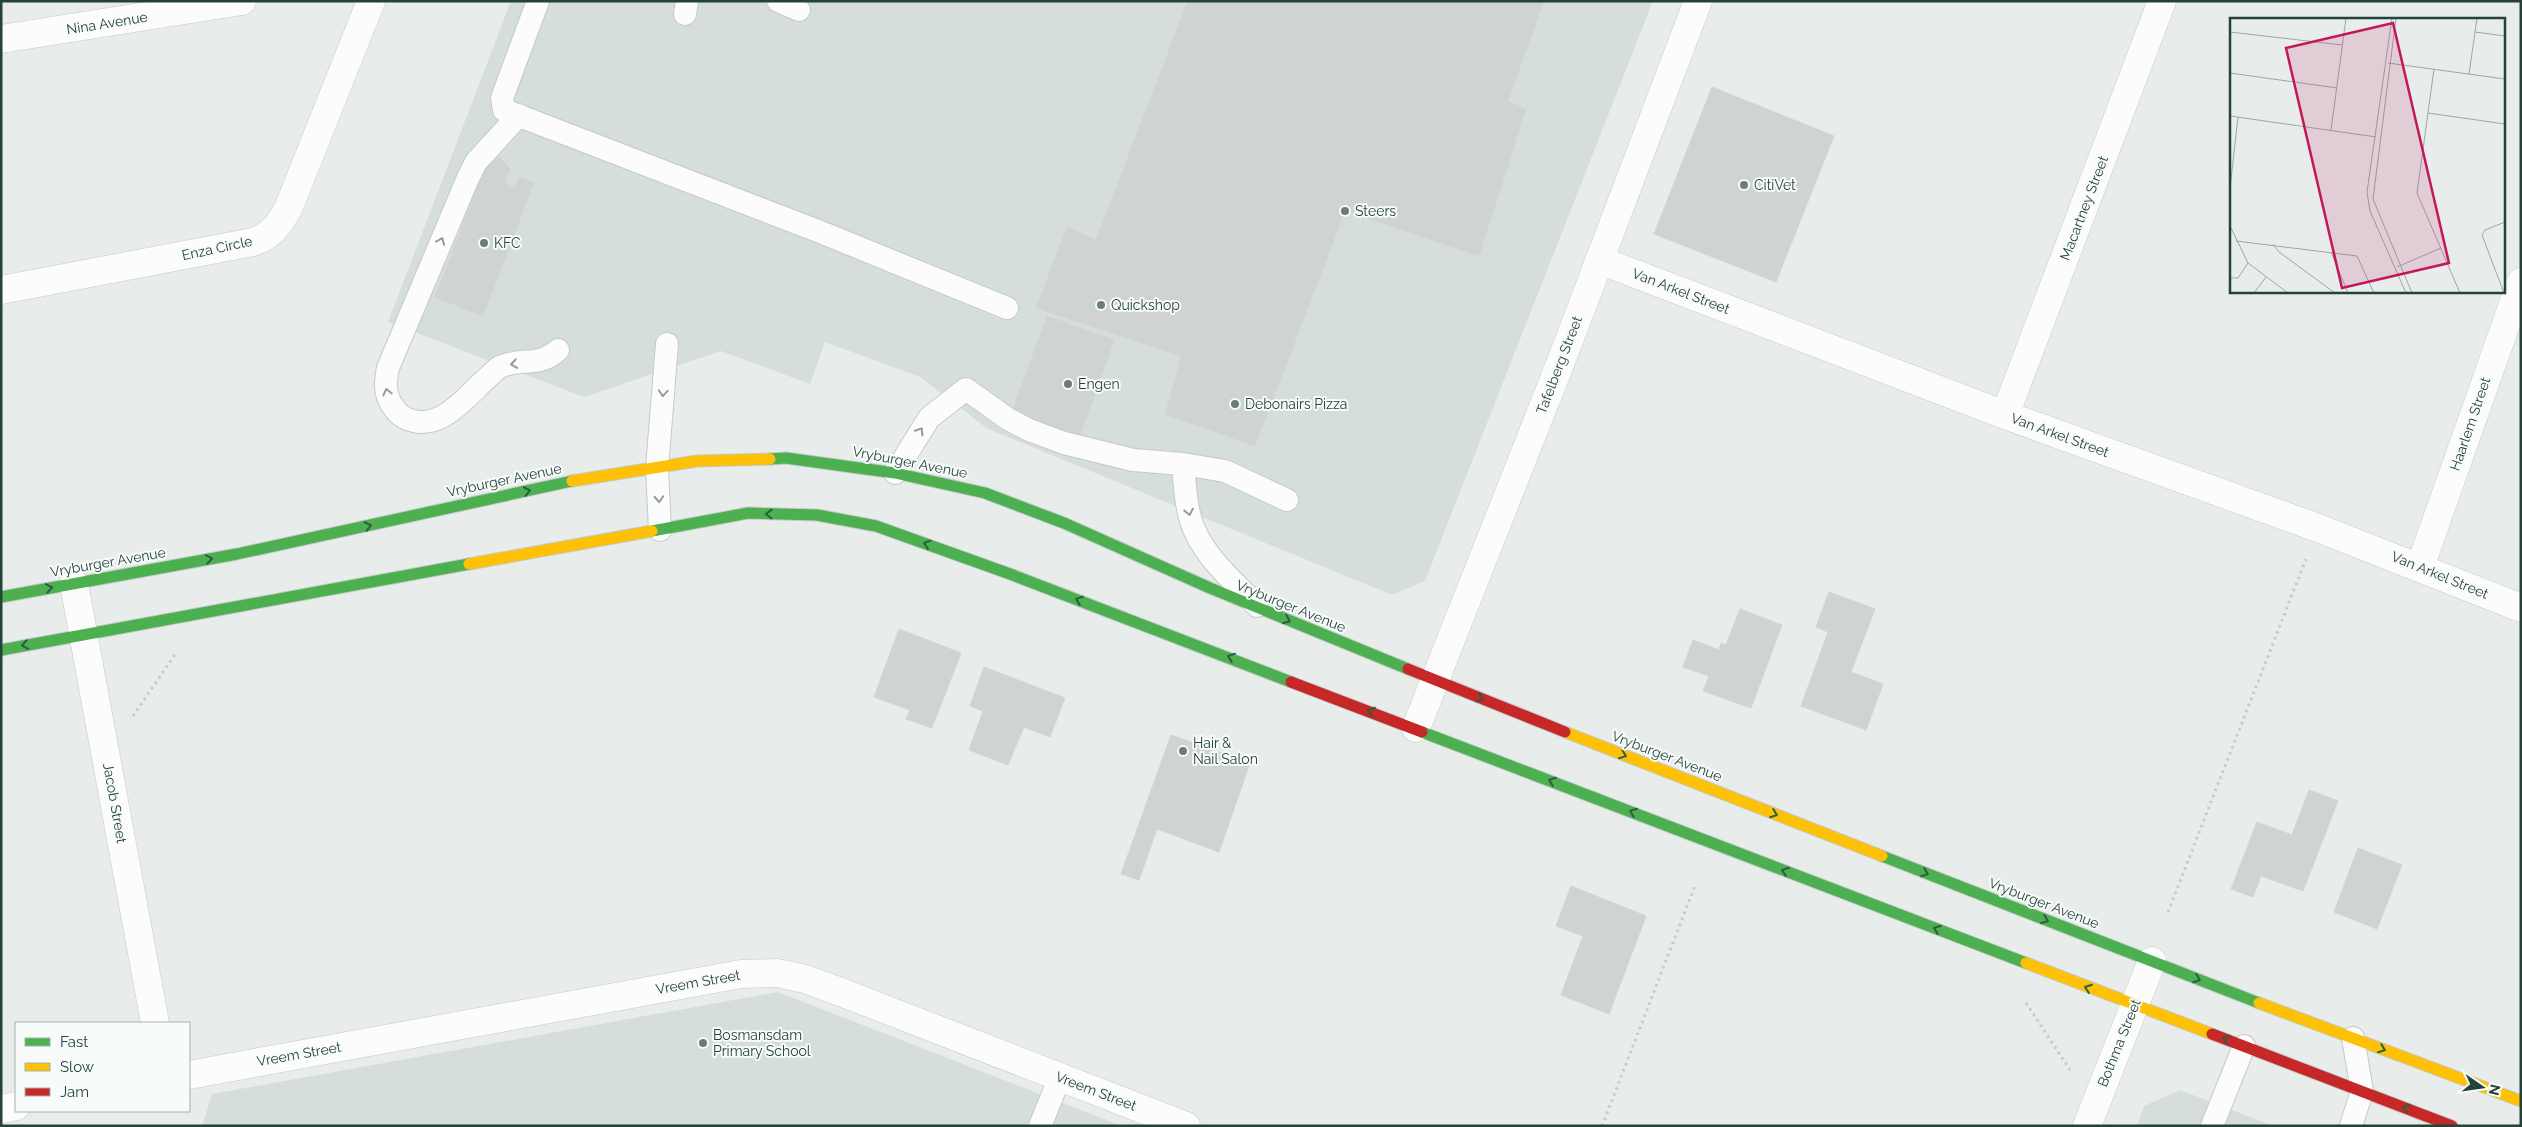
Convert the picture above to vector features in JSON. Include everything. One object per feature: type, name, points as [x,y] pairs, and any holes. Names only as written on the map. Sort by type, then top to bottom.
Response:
[{"type":"street","name":"Nina Avenue","points":[[1,39],[242,1]]},
{"type":"street","name":"Enza Circle","points":[[1,290],[253,242],[267,237],[277,228],[288,209],[371,1]]},
{"type":"street","name":"Tafelberg Street","points":[[1416,728],[1698,1]]},
{"type":"street","name":"Macartney Street","points":[[2005,415],[2162,1]]},
{"type":"street","name":"Van Arkel Street","points":[[1599,260],[2005,415],[2318,528],[2521,608]]},
{"type":"street","name":"Haarlem Street","points":[[2420,567],[2521,282]]},
{"type":"street","name":"Vryburger Avenue","points":[[1,597],[237,554],[567,482],[657,468],[722,459],[786,458],[895,473],[985,493],[1064,523],[1260,609],[1577,737],[2152,961],[2521,1101]]},
{"type":"street","points":[[1,650],[748,513],[817,515],[876,526],[1020,577],[2452,1126]]},
{"type":"street","name":"Jacob Street","points":[[74,584],[154,1022]]},
{"type":"street","name":"Bothma Street","points":[[2087,1126],[2152,961]]},
{"type":"street","name":"Vreem Street","points":[[190,1074],[741,974],[777,973],[805,979],[830,988],[1186,1126]]},
{"type":"street","points":[[1,1109],[15,1106]]},
{"type":"lane","points":[[538,1],[502,98],[504,110],[818,231],[1007,308]]},
{"type":"lane","points":[[778,1],[799,10]]},
{"type":"lane","points":[[519,115],[476,162],[468,178],[388,368],[385,381],[386,394],[391,406],[401,416],[413,421],[428,422],[441,418],[500,366],[548,359],[558,350]]},
{"type":"lane","points":[[660,530],[657,468],[667,344]]},
{"type":"lane","points":[[895,473],[929,418],[966,389],[1008,419],[1064,444],[1134,460],[1183,464],[1225,471],[1287,500]]},
{"type":"lane","points":[[1183,464],[1191,521],[1199,540],[1210,558],[1260,609]]},
{"type":"lane","points":[[2351,1126],[2362,1091],[2353,1038]]},
{"type":"lane","points":[[2212,1126],[2244,1046]]},
{"type":"lane","points":[[1040,1126],[1060,1077]]},
{"type":"path","points":[[2168,912],[2318,528]]},
{"type":"path","points":[[132,718],[179,648]]},
{"type":"path","points":[[1602,1126],[1696,883]]},
{"type":"path","points":[[2026,1003],[2070,1070]]},
{"type":"shaded area","points":[[511,1],[1653,1],[1425,581],[1392,595],[988,429],[920,377],[825,342],[810,384],[721,351],[584,397],[388,322]]},
{"type":"shaded area","name":"Bosmansdam Primary School","points":[[778,992],[1122,1126],[202,1126],[212,1094]]},
{"type":"shaded area","points":[[2180,1090],[2273,1126],[2137,1126],[2144,1106]]},
{"type":"building","points":[[1188,1],[1544,1],[1508,101],[1526,109],[1479,256],[1345,211],[1255,446],[1165,414],[1182,356],[1036,308],[1067,227],[1096,240]]},
{"type":"building","name":"CitiVet","points":[[1712,87],[1834,136],[1776,282],[1654,234]]},
{"type":"building","name":"KFC","points":[[499,157],[510,168],[504,183],[515,188],[519,177],[534,183],[483,316],[435,297],[485,168]]},
{"type":"building","points":[[1047,316],[1114,340],[1080,436],[1012,412]]},
{"type":"building","points":[[1829,592],[1875,609],[1851,672],[1883,684],[1866,730],[1801,706],[1828,632],[1816,627]]},
{"type":"building","points":[[1740,609],[1782,625],[1751,708],[1703,691],[1709,676],[1683,667],[1693,640],[1719,650],[1721,643],[1726,645]]},
{"type":"building","points":[[899,629],[961,653],[932,728],[906,719],[910,710],[874,697]]},
{"type":"building","points":[[984,667],[1065,698],[1050,737],[1024,727],[1008,765],[969,750],[983,711],[970,706]]},
{"type":"building","points":[[1171,735],[1250,763],[1219,852],[1157,829],[1139,880],[1121,874]]},
{"type":"building","points":[[2309,790],[2338,801],[2303,891],[2261,876],[2253,897],[2231,889],[2257,822],[2292,835]]},
{"type":"building","points":[[2358,848],[2402,865],[2377,929],[2334,912]]},
{"type":"building","points":[[1571,886],[1646,916],[1609,1014],[1561,995],[1583,936],[1556,926]]},
{"type":"traffic: fast","points":[[770,459],[786,458],[895,473],[985,493],[1064,523],[1210,588],[1408,669]]},
{"type":"traffic: fast","points":[[1,597],[237,554],[572,481]]},
{"type":"traffic: fast","points":[[652,531],[748,513],[817,515],[876,526],[1010,574],[1291,682]]},
{"type":"traffic: fast","points":[[1,650],[469,564]]},
{"type":"traffic: fast","points":[[1422,732],[2026,963]]},
{"type":"traffic: fast","points":[[1882,856],[2259,1003]]},
{"type":"traffic: slow","points":[[572,481],[697,461],[770,459]]},
{"type":"traffic: slow","points":[[469,564],[652,531]]},
{"type":"traffic: slow","points":[[1565,732],[1882,856]]},
{"type":"traffic: slow","points":[[2026,963],[2212,1034]]},
{"type":"traffic: slow","points":[[2259,1003],[2521,1101]]},
{"type":"traffic: jam","points":[[1408,669],[1565,732]]},
{"type":"traffic: jam","points":[[1291,682],[1422,732]]},
{"type":"traffic: jam","points":[[2212,1034],[2452,1126]]},
{"type":"place","name":"CitiVet","points":[[1744,185]]},
{"type":"place","name":"Steers","points":[[1345,211]]},
{"type":"place","name":"KFC","points":[[484,243]]},
{"type":"place","name":"Quickshop","points":[[1101,305]]},
{"type":"place","name":"Engen","points":[[1068,384]]},
{"type":"place","name":"Debonairs Pizza","points":[[1235,404]]},
{"type":"place","name":"Hair & Nail Salon","points":[[1183,751]]},
{"type":"place","name":"Bosmansdam Primary School","points":[[703,1043]]}]
